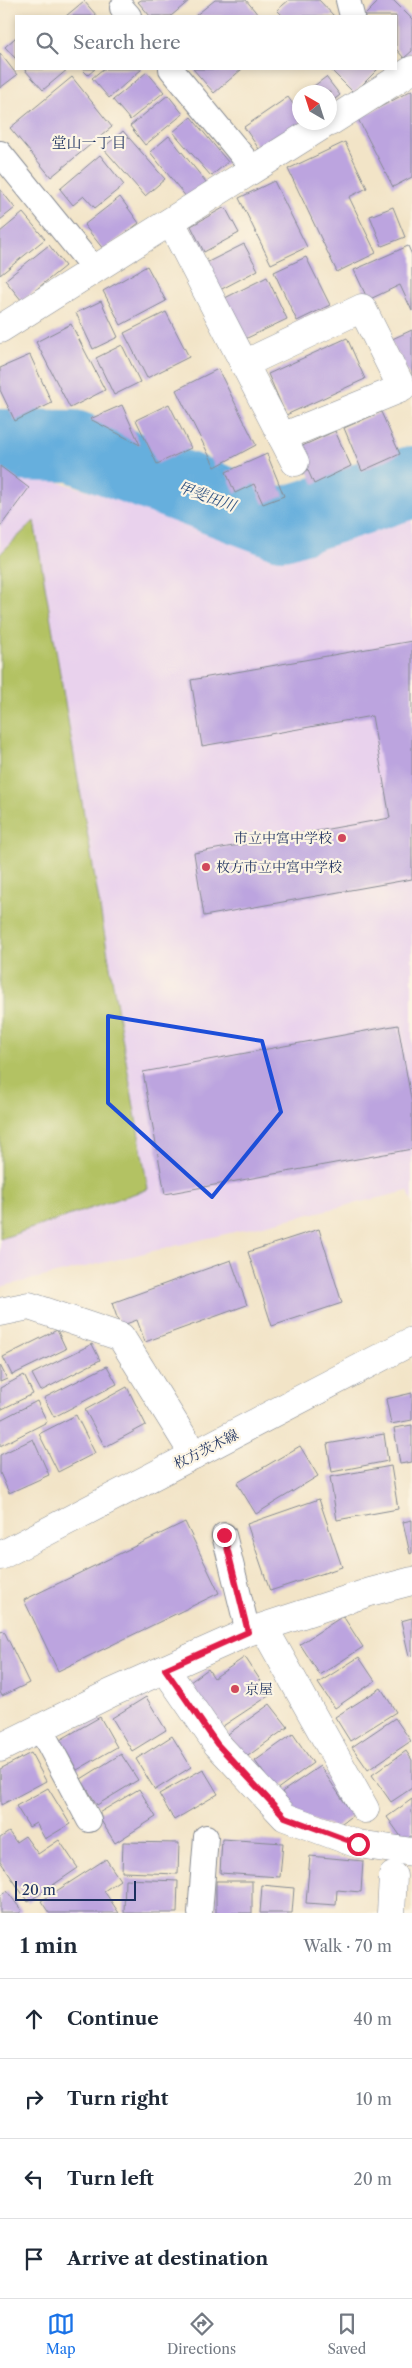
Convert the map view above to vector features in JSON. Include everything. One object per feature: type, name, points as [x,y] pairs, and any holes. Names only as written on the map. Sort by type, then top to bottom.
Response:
[{"type":"street","points":[[337,116],[404,69]]},
{"type":"street","points":[[0,329],[316,130]]},
{"type":"street","points":[[171,222],[295,462]]},
{"type":"street","points":[[244,364],[362,308],[402,388],[282,437]]},
{"type":"street","points":[[0,1312],[29,1306],[121,1337],[194,1455]]},
{"type":"street","name":"枚方茨木線","points":[[1,1551],[194,1455],[412,1341]]},
{"type":"street","points":[[0,1748],[165,1669],[256,1630],[370,1592],[412,1581]]},
{"type":"street","points":[[256,1630],[365,1809]]},
{"type":"street","points":[[165,1669],[217,1744],[285,1817],[358,1844],[412,1852]]},
{"type":"street","points":[[391,1913],[393,1876]]},
{"type":"lane","points":[[348,0],[352,15]]},
{"type":"lane","points":[[173,70],[254,170]]},
{"type":"lane","points":[[0,153],[95,270]]},
{"type":"lane","points":[[224,1535],[256,1630]]},
{"type":"lane","points":[[40,1728],[89,1820]]},
{"type":"lane","points":[[200,1913],[206,1837]]},
{"type":"highlighted area","points":[[108,1016],[262,1041],[281,1112],[212,1197],[108,1103]]},
{"type":"shaded area","name":"枚方市立中宮中学校","points":[[0,466],[276,542],[412,498],[412,1202],[408,1191],[0,1287]]},
{"type":"green space","points":[[34,521],[148,1189],[0,1239],[0,554]]},
{"type":"building","points":[[141,0],[190,0],[172,15],[149,15],[138,2]]},
{"type":"building","points":[[215,0],[246,0],[258,15],[196,15]]},
{"type":"building","points":[[289,0],[319,0],[333,15],[282,15],[277,10]]},
{"type":"building","points":[[380,0],[393,0],[412,19],[412,51],[404,58],[397,50],[397,15],[365,15]]},
{"type":"building","points":[[84,1],[96,15],[67,15]]},
{"type":"building","points":[[15,38],[15,58],[5,47]]},
{"type":"building","points":[[0,53],[17,75],[0,88]]},
{"type":"building","points":[[25,70],[67,70],[43,90]]},
{"type":"building","points":[[83,70],[94,70],[88,75]]},
{"type":"building","points":[[102,70],[141,70],[109,98],[92,78]]},
{"type":"building","points":[[194,70],[241,70],[214,93]]},
{"type":"building","points":[[331,70],[377,70],[354,93]]},
{"type":"building","points":[[147,72],[164,92],[130,120],[113,100]]},
{"type":"building","points":[[72,77],[112,127],[51,177],[10,128]]},
{"type":"building","points":[[326,77],[332,85],[315,85]]},
{"type":"building","points":[[412,90],[412,177],[393,187],[358,119]]},
{"type":"building","points":[[168,95],[183,114],[145,145],[130,126]]},
{"type":"building","points":[[288,97],[292,103],[292,130],[261,152],[244,127]]},
{"type":"building","points":[[191,117],[228,162],[211,176],[173,132]]},
{"type":"building","points":[[123,131],[165,179],[145,196],[103,148]]},
{"type":"building","points":[[169,136],[206,182],[187,198],[150,152]]},
{"type":"building","points":[[345,142],[367,188],[349,197],[376,253],[337,272],[288,169]]},
{"type":"building","points":[[100,155],[124,185],[95,208],[84,196],[73,205],[60,189]]},
{"type":"building","points":[[274,181],[307,247],[271,264],[239,198]]},
{"type":"building","points":[[0,189],[15,208],[0,220]]},
{"type":"building","points":[[120,197],[139,223],[104,250],[84,225]]},
{"type":"building","points":[[225,207],[239,233],[204,252],[191,226]]},
{"type":"building","points":[[393,207],[405,237],[382,246],[370,216]]},
{"type":"building","points":[[23,213],[45,239],[0,275],[0,232]]},
{"type":"building","points":[[244,244],[258,270],[220,290],[206,263]]},
{"type":"building","points":[[49,245],[65,266],[22,301],[5,280]]},
{"type":"building","points":[[408,246],[412,255],[412,311],[400,285],[368,300],[354,270]]},
{"type":"building","points":[[306,257],[330,305],[297,321],[274,272]]},
{"type":"building","points":[[147,266],[166,301],[121,325],[103,291]]},
{"type":"building","points":[[267,277],[287,319],[243,340],[223,299]]},
{"type":"building","points":[[101,301],[118,337],[93,349],[76,313]]},
{"type":"building","points":[[166,312],[189,357],[147,378],[124,333]]},
{"type":"building","points":[[71,324],[105,390],[70,408],[36,342]]},
{"type":"building","points":[[412,330],[412,380],[390,340]]},
{"type":"building","points":[[347,338],[365,379],[286,415],[268,374]]},
{"type":"building","points":[[122,345],[140,382],[114,395],[96,358]]},
{"type":"building","points":[[30,355],[52,403],[15,421],[0,390],[0,368]]},
{"type":"building","points":[[218,369],[256,445],[215,467],[176,390]]},
{"type":"building","points":[[169,404],[191,448],[157,464],[136,420]]},
{"type":"building","points":[[122,405],[140,445],[90,419]]},
{"type":"building","points":[[381,412],[400,454],[362,471],[344,428]]},
{"type":"building","points":[[335,431],[351,466],[314,484],[298,448]]},
{"type":"building","points":[[267,454],[284,496],[263,504],[254,484],[235,493],[226,472]]},
{"type":"building","points":[[0,466],[29,488],[0,527]]},
{"type":"building","points":[[412,641],[412,879],[204,916],[194,853],[390,818],[372,716],[202,746],[191,680]]},
{"type":"building","points":[[398,1025],[412,1104],[412,1149],[165,1194],[143,1072]]},
{"type":"building","points":[[319,1229],[342,1303],[272,1326],[248,1252]]},
{"type":"building","points":[[231,1260],[247,1305],[145,1342],[137,1320],[120,1326],[112,1303]]},
{"type":"building","points":[[57,1330],[66,1349],[12,1375],[3,1357]]},
{"type":"building","points":[[92,1344],[100,1360],[41,1391],[32,1374]]},
{"type":"building","points":[[0,1365],[7,1379],[0,1382]]},
{"type":"building","points":[[107,1366],[117,1384],[54,1417],[44,1398]]},
{"type":"building","points":[[24,1375],[33,1394],[0,1410],[0,1388]]},
{"type":"building","points":[[127,1387],[146,1425],[105,1447],[85,1410]]},
{"type":"building","points":[[412,1393],[412,1420],[391,1424],[386,1399]]},
{"type":"building","points":[[37,1401],[47,1422],[0,1446],[0,1420]]},
{"type":"building","points":[[76,1415],[95,1453],[58,1472],[39,1434]]},
{"type":"building","points":[[412,1425],[412,1462],[400,1464],[394,1428]]},
{"type":"building","points":[[384,1434],[388,1461],[332,1472],[327,1444]]},
{"type":"building","points":[[33,1439],[49,1475],[9,1493],[0,1473],[0,1455]]},
{"type":"building","points":[[300,1446],[318,1476],[256,1514],[237,1483]]},
{"type":"building","points":[[391,1466],[398,1509],[337,1520],[330,1477]]},
{"type":"building","points":[[319,1499],[342,1567],[270,1591],[247,1524]]},
{"type":"building","points":[[412,1520],[412,1553],[410,1554],[403,1522]]},
{"type":"building","points":[[185,1522],[219,1593],[58,1671],[24,1600]]},
{"type":"building","points":[[343,1616],[363,1647],[320,1675],[300,1644]]},
{"type":"building","points":[[412,1618],[412,1655],[409,1656],[401,1621]]},
{"type":"building","points":[[4,1631],[29,1683],[2,1696],[0,1692],[0,1632]]},
{"type":"building","points":[[245,1657],[270,1695],[217,1730],[186,1685],[208,1669],[214,1678]]},
{"type":"building","points":[[359,1657],[375,1681],[335,1708],[318,1683]]},
{"type":"building","points":[[381,1688],[396,1712],[350,1741],[335,1717]]},
{"type":"building","points":[[146,1697],[166,1730],[132,1751],[112,1718]]},
{"type":"building","points":[[270,1704],[288,1727],[245,1758],[228,1734]]},
{"type":"building","points":[[100,1717],[117,1747],[77,1770],[60,1740]]},
{"type":"building","points":[[395,1718],[411,1741],[368,1770],[352,1747]]},
{"type":"building","points":[[293,1734],[313,1763],[276,1790],[255,1761]]},
{"type":"building","points":[[172,1736],[191,1767],[155,1790],[136,1759]]},
{"type":"building","points":[[406,1751],[412,1760],[412,1788],[391,1802],[372,1775]]},
{"type":"building","points":[[31,1753],[46,1781],[1,1805],[0,1769]]},
{"type":"building","points":[[121,1754],[138,1780],[97,1805],[81,1779]]},
{"type":"building","points":[[320,1766],[353,1815],[335,1828],[296,1814],[282,1792]]},
{"type":"building","points":[[203,1769],[218,1794],[174,1820],[159,1794]]},
{"type":"building","points":[[48,1788],[70,1824],[45,1839],[36,1823],[29,1827],[16,1806]]},
{"type":"building","points":[[139,1789],[156,1817],[115,1843],[97,1814]]},
{"type":"building","points":[[412,1799],[412,1835],[404,1841],[387,1817]]},
{"type":"building","points":[[9,1832],[16,1842],[25,1836],[38,1854],[59,1840],[78,1868],[28,1902],[0,1861],[0,1838]]},
{"type":"building","points":[[222,1839],[283,1843],[280,1877],[220,1873]]},
{"type":"building","points":[[123,1842],[179,1843],[178,1874],[122,1872]]},
{"type":"building","points":[[310,1856],[363,1861],[361,1892],[337,1890],[336,1905],[306,1903]]},
{"type":"building","points":[[106,1859],[120,1880],[104,1891],[119,1913],[49,1913],[41,1901]]},
{"type":"building","points":[[125,1879],[178,1881],[177,1913],[124,1913]]},
{"type":"building","points":[[216,1881],[252,1881],[252,1913],[216,1913]]},
{"type":"building","points":[[262,1885],[294,1888],[292,1913],[260,1913]]},
{"type":"building","points":[[7,1891],[22,1911],[19,1913],[0,1913],[0,1896]]},
{"type":"waterway","name":"甲斐田川","points":[[0,445],[73,446],[282,524],[412,482]]},
{"type":"place","name":"市立中宮中学校","points":[[342,838]]},
{"type":"place","name":"枚方市立中宮中学校","points":[[206,867]]},
{"type":"place","name":"京屋","points":[[235,1689]]},
{"type":"district","name":"堂山一丁目","points":[[89,142]]},
{"type":"route","points":[[224,1535],[248,1632],[165,1669],[217,1744],[285,1817],[358,1844]]}]
